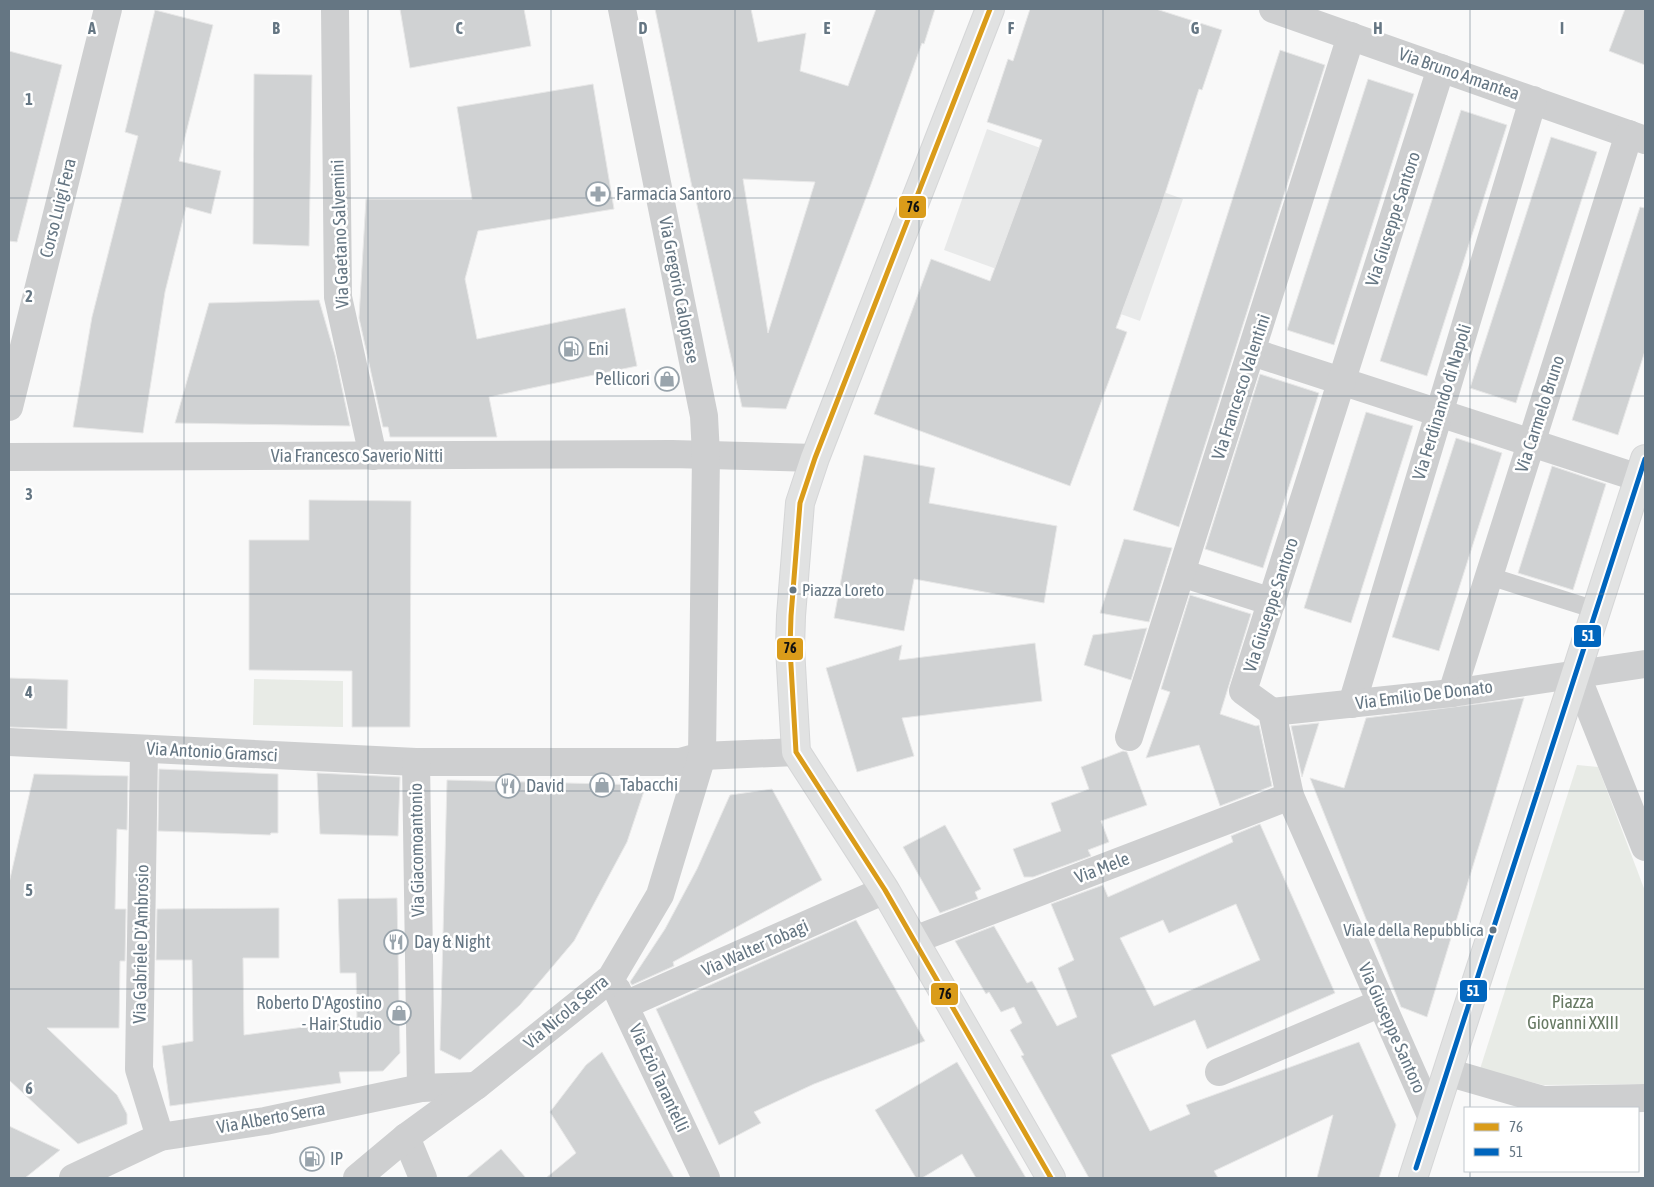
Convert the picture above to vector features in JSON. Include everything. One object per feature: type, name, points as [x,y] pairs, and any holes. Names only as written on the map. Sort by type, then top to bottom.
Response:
[{"type":"street","name":"Corso Luigi Fera","points":[[9,407],[108,9]]},
{"type":"street","name":"Via Gaetano Salvemini","points":[[335,9],[338,297],[373,456]]},
{"type":"street","name":"Via Gregorio Caloprese","points":[[622,9],[704,416],[706,455]]},
{"type":"street","points":[[990,9],[815,458],[800,503],[790,648],[796,752],[885,890],[1051,1178]]},
{"type":"street","name":"Via Bruno Amantea","points":[[1272,9],[1637,137]]},
{"type":"street","name":"Via Francesco Valentini","points":[[1129,737],[1351,36]]},
{"type":"street","name":"Via Giuseppe Santoro","points":[[1432,1118],[1290,796],[1272,712],[1243,691],[1441,68]]},
{"type":"street","name":"Via Ferdinando di Napoli","points":[[1352,704],[1533,100]]},
{"type":"street","name":"Via Carmelo Bruno","points":[[1452,693],[1531,443],[1637,137]]},
{"type":"street","points":[[1252,352],[1531,443],[1642,469],[1413,1178]]},
{"type":"street","name":"Via Francesco Saverio Nitti","points":[[9,457],[706,455]]},
{"type":"street","points":[[702,756],[706,455],[815,458]]},
{"type":"street","points":[[1181,573],[1272,602]]},
{"type":"street","name":"Via Emilio De Donato","points":[[1272,712],[1452,693],[1645,664]]},
{"type":"street","points":[[1576,674],[1645,847]]},
{"type":"street","name":"Via Antonio Gramsci","points":[[9,742],[416,762]]},
{"type":"street","name":"Via Gabriele D'Ambrosio","points":[[144,749],[139,1069],[160,1137]]},
{"type":"street","points":[[416,762],[680,762],[702,756],[796,752]]},
{"type":"street","name":"Via Nicola Serra","points":[[357,1178],[406,1137],[476,1086],[610,978],[660,895],[702,756]]},
{"type":"street","name":"Via Giacomoantonio","points":[[416,762],[421,1088]]},
{"type":"street","name":"Via Mele","points":[[914,940],[1290,796]]},
{"type":"street","name":"Via Walter Tobagi","points":[[625,1005],[885,890]]},
{"type":"street","name":"Via Ezio Tarantelli","points":[[610,978],[625,1005],[706,1178]]},
{"type":"street","points":[[1219,1072],[1382,1003]]},
{"type":"street","points":[[1447,1072],[1543,1100],[1645,1098]]},
{"type":"street","name":"Via Alberto Serra","points":[[73,1178],[160,1137],[265,1121],[421,1088],[476,1086]]},
{"type":"street","points":[[406,1137],[423,1178]]},
{"type":"lane","points":[[1489,576],[1596,610]]},
{"type":"shaded area","points":[[987,129],[1183,199],[1140,321],[944,250]]},
{"type":"green space","points":[[254,679],[343,681],[343,727],[253,725]]},
{"type":"green space","name":"Piazza Giovanni XXIII","points":[[1577,765],[1598,767],[1645,891],[1645,1084],[1543,1085],[1480,1069]]},
{"type":"building","points":[[400,9],[524,9],[531,46],[410,68]]},
{"type":"building","points":[[655,9],[751,9],[758,42],[806,33],[800,71],[848,86],[876,9],[935,9],[924,44],[922,43],[786,409],[742,407],[692,187]],"holes":[[[743,179],[815,182],[768,333]]]},
{"type":"building","points":[[1030,9],[1156,9],[1222,30],[1202,90],[1199,89],[1159,212],[1116,328],[1127,332],[1070,486],[874,414],[931,259],[990,281],[1042,140],[987,122],[1008,59],[1013,61]]},
{"type":"building","points":[[1625,9],[1645,9],[1645,65],[1609,51]]},
{"type":"building","points":[[155,10],[213,25],[179,161],[221,171],[211,214],[186,207],[165,292],[143,433],[73,427],[92,317],[138,136],[125,132]]},
{"type":"building","points":[[1280,50],[1325,65],[1179,527],[1133,510]]},
{"type":"building","points":[[9,51],[62,65],[17,242],[9,241]]},
{"type":"building","points":[[254,74],[312,75],[309,246],[253,244]]},
{"type":"building","points":[[1368,79],[1414,94],[1334,345],[1287,330]]},
{"type":"building","points":[[593,84],[614,209],[478,231],[465,279],[477,339],[625,308],[637,366],[489,397],[497,437],[390,437],[388,427],[383,427],[359,318],[366,199],[472,199],[457,107]]},
{"type":"building","points":[[1461,110],[1507,125],[1427,376],[1380,361]]},
{"type":"building","points":[[1551,137],[1597,152],[1516,403],[1470,388]]},
{"type":"building","points":[[1640,207],[1645,208],[1645,351],[1618,435],[1572,420]]},
{"type":"building","points":[[319,300],[335,355],[350,426],[175,423],[209,303]]},
{"type":"building","points":[[1260,374],[1319,393],[1263,568],[1205,549]]},
{"type":"building","points":[[1366,412],[1413,426],[1351,623],[1304,608]]},
{"type":"building","points":[[1456,438],[1502,453],[1439,651],[1392,637]]},
{"type":"building","points":[[864,455],[935,468],[929,503],[1057,526],[1044,603],[914,579],[904,631],[834,618]]},
{"type":"building","points":[[1552,466],[1606,484],[1573,590],[1518,573]]},
{"type":"building","points":[[309,500],[411,501],[410,727],[352,727],[352,671],[249,670],[249,540],[309,540]]},
{"type":"building","points":[[1124,539],[1172,548],[1149,622],[1100,613]]},
{"type":"building","points":[[1190,595],[1251,614],[1220,714],[1256,726],[1259,725],[1272,786],[1220,806],[1199,745],[1146,758],[1170,692],[1161,689]]},
{"type":"building","points":[[1147,628],[1131,680],[1084,665],[1093,635]]},
{"type":"building","points":[[1035,643],[1042,701],[902,718],[914,756],[857,772],[826,668],[902,645],[899,660]]},
{"type":"building","points":[[9,678],[68,680],[67,729],[9,727]]},
{"type":"building","points":[[1524,698],[1427,1017],[1401,1007],[1310,778],[1344,788],[1366,718]]},
{"type":"building","points":[[1319,723],[1302,777],[1291,726]]},
{"type":"building","points":[[1123,751],[1127,752],[1147,805],[1101,821],[1109,842],[1088,850],[1091,856],[1033,877],[1024,877],[1013,849],[1061,831],[1051,803],[1089,789],[1081,767]]},
{"type":"building","points":[[159,769],[278,774],[278,833],[271,833],[270,835],[158,831]]},
{"type":"building","points":[[317,773],[400,777],[398,836],[320,834]]},
{"type":"building","points":[[34,774],[128,776],[127,830],[117,829],[115,909],[126,909],[125,961],[120,961],[119,1028],[47,1028],[117,1095],[127,1114],[127,1124],[78,1144],[9,1080],[9,883]]},
{"type":"building","points":[[447,780],[646,785],[627,842],[574,941],[520,1005],[460,1060],[440,1050]]},
{"type":"building","points":[[772,789],[822,880],[673,962],[674,966],[632,985],[630,982],[665,929],[697,869],[730,795]]},
{"type":"building","points":[[1260,824],[1335,993],[1207,1049],[1195,1020],[1111,1055],[1150,1131],[1190,1114],[1186,1105],[1359,1042],[1396,1125],[1379,1178],[1317,1178],[1333,1115],[1214,1171],[1218,1178],[1089,1178],[1021,1056],[1024,1055],[1010,1030],[1022,1023],[1014,1007],[1001,1012],[989,992],[986,994],[955,941],[994,926],[1027,983],[1032,981],[1057,1026],[1077,1017],[1058,968],[1074,960],[1051,904],[1103,885],[1108,897],[1233,842],[1231,836]],"holes":[[[1236,904],[1260,960],[1154,1006],[1120,938],[1163,920],[1169,933]]]},
{"type":"building","points":[[945,825],[981,889],[975,892],[978,899],[940,913],[903,847]]},
{"type":"building","points":[[397,898],[400,1053],[383,1071],[339,1072],[341,1083],[170,1106],[162,1046],[193,1041],[192,960],[156,960],[157,909],[279,908],[279,958],[243,958],[244,1035],[357,1020],[356,973],[340,973],[338,899]]},
{"type":"building","points":[[856,920],[925,1041],[814,1084],[754,1112],[761,1123],[719,1145],[656,1009]]},
{"type":"building","points":[[602,1052],[674,1178],[546,1178],[576,1153],[550,1112],[586,1065]]},
{"type":"building","points":[[957,1062],[1026,1178],[976,1178],[962,1154],[922,1178],[916,1178],[875,1110]]},
{"type":"building","points":[[9,1126],[60,1150],[25,1178],[9,1178]]},
{"type":"building","points":[[501,1149],[526,1178],[466,1178]]},
{"type":"transit line","name":"76","points":[[990,9],[815,458],[800,503],[790,648],[796,752],[885,890],[1051,1178]]},
{"type":"transit line","name":"51","points":[[1416,1168],[1645,459]]},
{"type":"place","name":"Farmacia Santoro","points":[[598,194]]},
{"type":"place","name":"Eni","points":[[571,349]]},
{"type":"place","name":"Pellicori","points":[[667,379]]},
{"type":"place","name":"Piazza Loreto","points":[[793,590]]},
{"type":"place","name":"Tabacchi","points":[[602,785]]},
{"type":"place","name":"David","points":[[508,786]]},
{"type":"place","name":"Viale della Repubblica","points":[[1493,930]]},
{"type":"place","name":"Day & Night","points":[[396,942]]},
{"type":"place","name":"Roberto D'Agostino - Hair Studio","points":[[399,1013]]},
{"type":"place","name":"IP","points":[[312,1159]]}]
